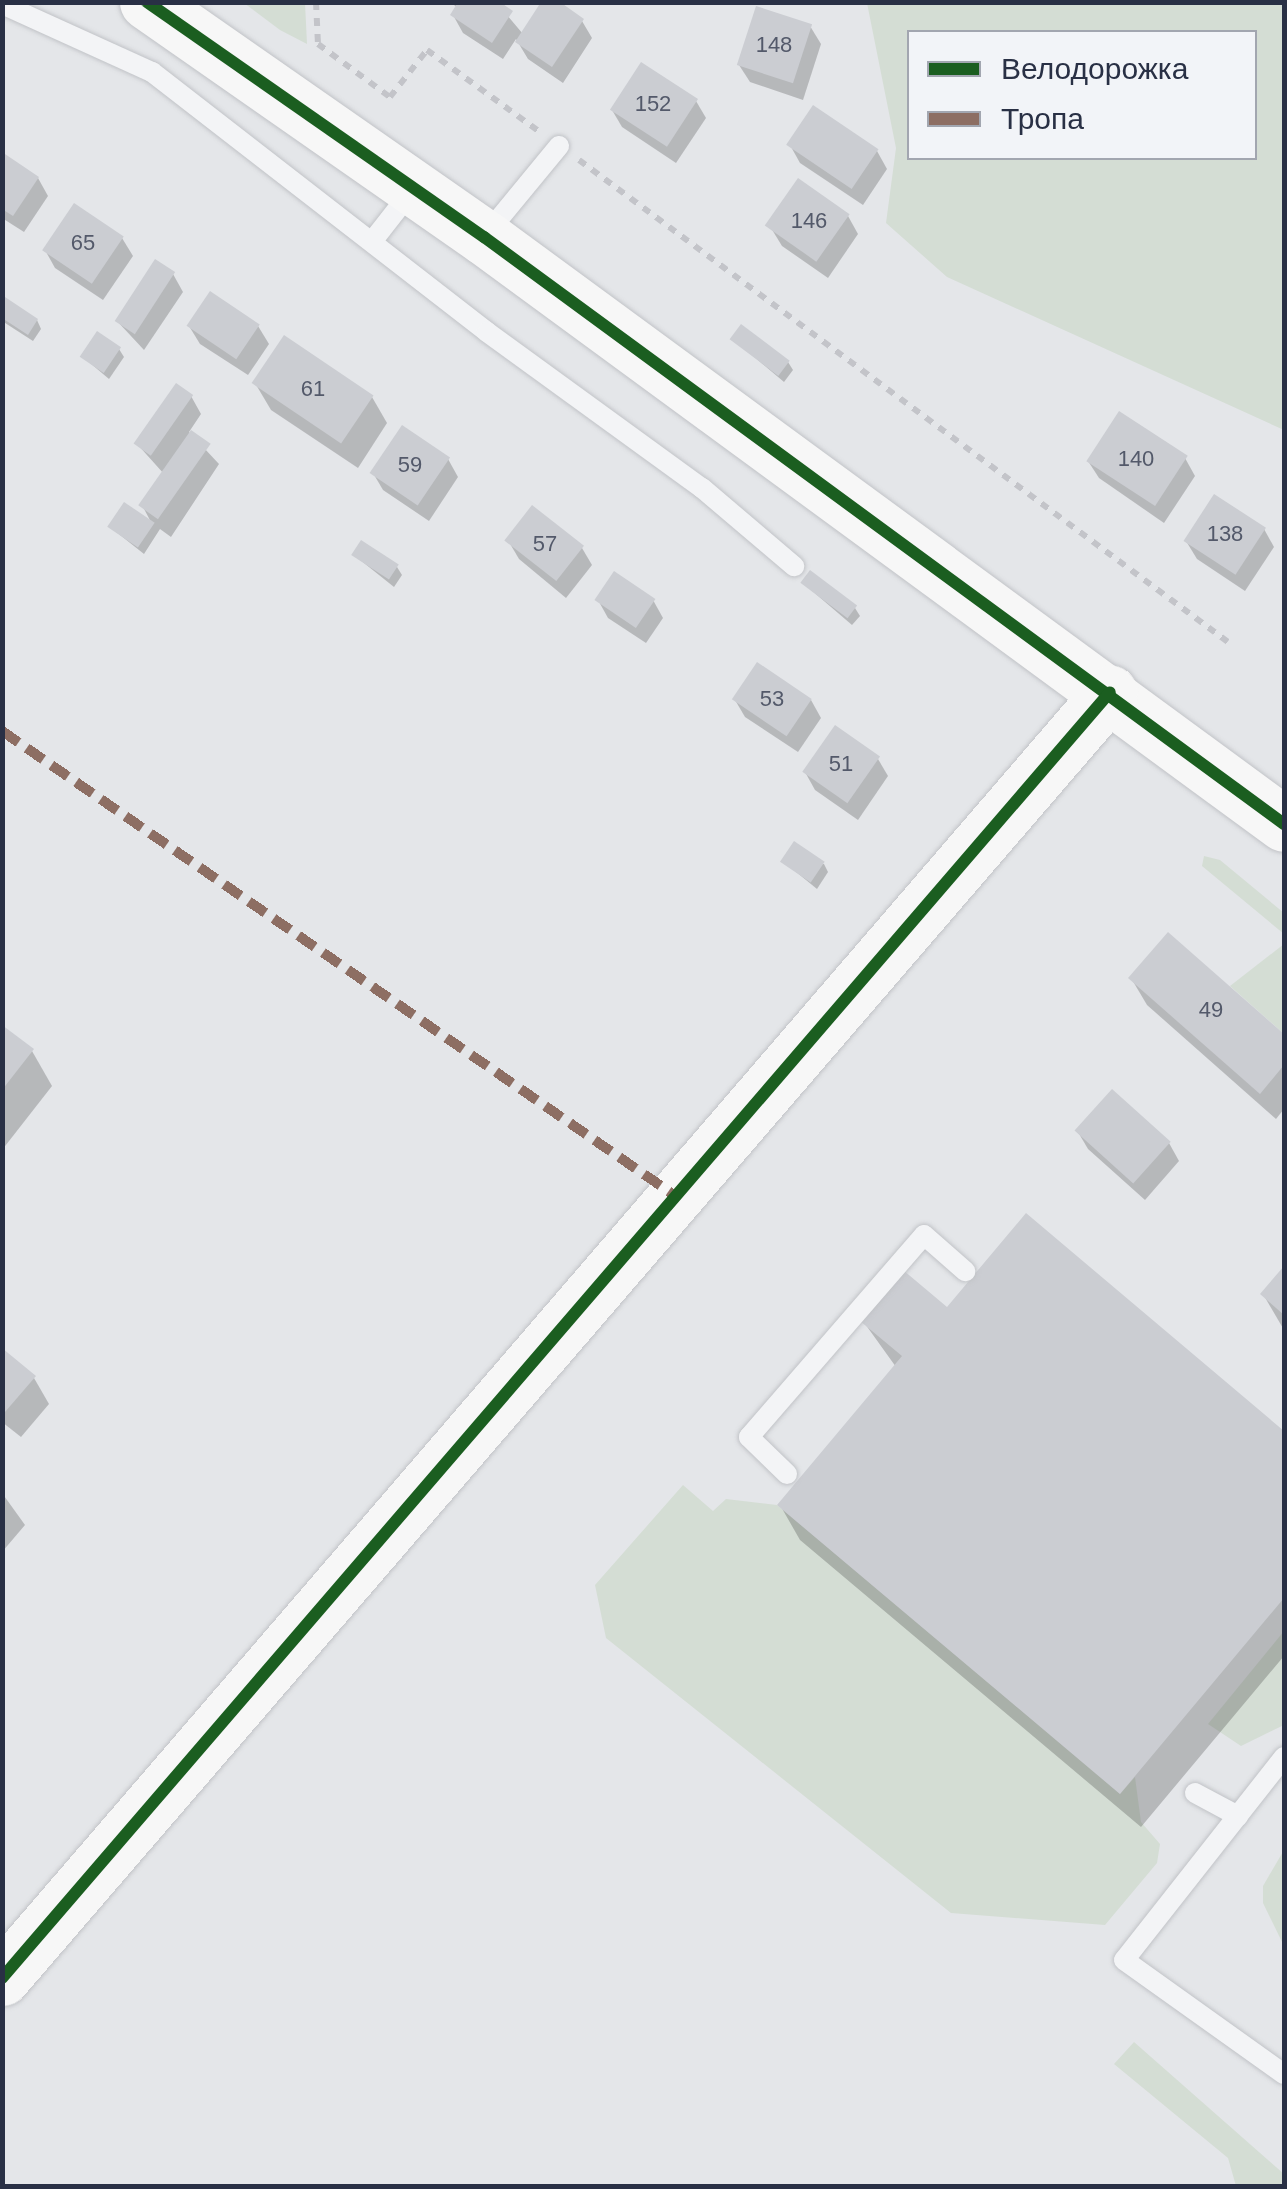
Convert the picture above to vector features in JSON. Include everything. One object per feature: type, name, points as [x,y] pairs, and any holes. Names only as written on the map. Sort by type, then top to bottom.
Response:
[{"type":"street","points":[[148,2],[262,77],[484,237],[1110,692],[1284,824]]},
{"type":"street","points":[[195,2],[262,77]]},
{"type":"street","points":[[211,2],[262,77]]},
{"type":"street","points":[[2,1978],[1110,692]]},
{"type":"lane","points":[[2,4],[152,72],[374,238],[487,332],[702,488],[794,566]]},
{"type":"lane","points":[[484,237],[559,146]]},
{"type":"lane","points":[[374,238],[414,187]]},
{"type":"lane","points":[[787,1474],[749,1437],[924,1236],[965,1271]]},
{"type":"lane","points":[[1284,1757],[1124,1960],[1284,2074]]},
{"type":"lane","points":[[1194,1793],[1238,1816]]},
{"type":"path","points":[[316,2],[318,44],[390,97],[427,50],[1228,642]]},
{"type":"shaded area","points":[[244,3],[305,3],[307,44],[280,30]]},
{"type":"shaded area","points":[[867,3],[1284,3],[1284,430],[947,277],[886,223],[896,148]]},
{"type":"shaded area","points":[[1204,856],[1220,860],[1284,913],[1284,934],[1202,866]]},
{"type":"shaded area","points":[[1284,944],[1284,1034],[1230,986]]},
{"type":"shaded area","points":[[683,1485],[713,1511],[726,1499],[777,1505],[1120,1794],[1135,1777],[1141,1822],[1160,1844],[1157,1863],[1105,1925],[951,1913],[606,1638],[595,1585]]},
{"type":"shaded area","points":[[1284,1631],[1284,1725],[1241,1746],[1208,1724]]},
{"type":"shaded area","points":[[1284,1850],[1284,1946],[1263,1903],[1263,1886]]},
{"type":"shaded area","points":[[1134,2042],[1284,2174],[1284,2186],[1236,2186],[1228,2158],[1114,2064]]},
{"type":"building","points":[[458,2],[500,2],[513,11],[492,43],[450,15]]},
{"type":"building","points":[[541,2],[560,2],[584,19],[552,67],[515,42]]},
{"type":"building","points":[[756,6],[812,24],[793,83],[737,65]]},
{"type":"building","points":[[641,62],[698,99],[667,147],[610,110]]},
{"type":"building","points":[[813,105],[878,149],[852,189],[786,145]]},
{"type":"building","points":[[2,152],[39,177],[13,216],[2,209]]},
{"type":"building","points":[[798,178],[850,214],[816,262],[765,226]]},
{"type":"building","points":[[74,203],[124,237],[92,284],[42,250]]},
{"type":"building","points":[[155,259],[175,272],[135,334],[115,321]]},
{"type":"building","points":[[210,291],[260,325],[236,359],[187,326]]},
{"type":"building","points":[[2,295],[38,319],[28,335],[2,318]]},
{"type":"building","points":[[741,324],[790,361],[778,376],[730,339]]},
{"type":"building","points":[[97,331],[121,347],[104,373],[80,357]]},
{"type":"building","points":[[284,335],[374,395],[341,443],[252,383]]},
{"type":"building","points":[[176,383],[193,395],[151,456],[134,444]]},
{"type":"building","points":[[1119,411],[1188,456],[1155,506],[1086,461]]},
{"type":"building","points":[[402,425],[450,457],[418,506],[370,473]]},
{"type":"building","points":[[191,430],[211,444],[158,519],[138,505]]},
{"type":"building","points":[[1214,494],[1266,528],[1235,575],[1184,541]]},
{"type":"building","points":[[124,502],[155,523],[138,548],[107,527]]},
{"type":"building","points":[[532,505],[584,546],[556,581],[504,540]]},
{"type":"building","points":[[361,540],[399,565],[389,580],[351,555]]},
{"type":"building","points":[[810,570],[857,606],[847,618],[800,583]]},
{"type":"building","points":[[614,571],[655,599],[636,628],[594,600]]},
{"type":"building","points":[[757,662],[812,699],[787,736],[732,699]]},
{"type":"building","points":[[835,725],[880,757],[847,803],[802,772]]},
{"type":"building","points":[[794,841],[825,862],[811,882],[780,862]]},
{"type":"building","points":[[1168,932],[1284,1034],[1284,1065],[1260,1094],[1128,978]]},
{"type":"building","points":[[2,1025],[34,1049],[2,1090]]},
{"type":"building","points":[[1112,1089],[1171,1142],[1133,1183],[1075,1131]]},
{"type":"building","points":[[1026,1213],[1284,1431],[1284,1598],[1120,1794],[777,1505],[902,1356],[860,1321],[903,1270],[947,1307]]},
{"type":"building","points":[[1284,1266],[1284,1315],[1260,1294]]},
{"type":"building","points":[[2,1348],[36,1376],[5,1412],[2,1410]]},
{"type":"marked path","points":[[2,731],[674,1195]]},
{"type":"cycle path","points":[[147,2],[484,237],[1284,824]]},
{"type":"cycle path","points":[[2,1978],[1110,692]]}]
